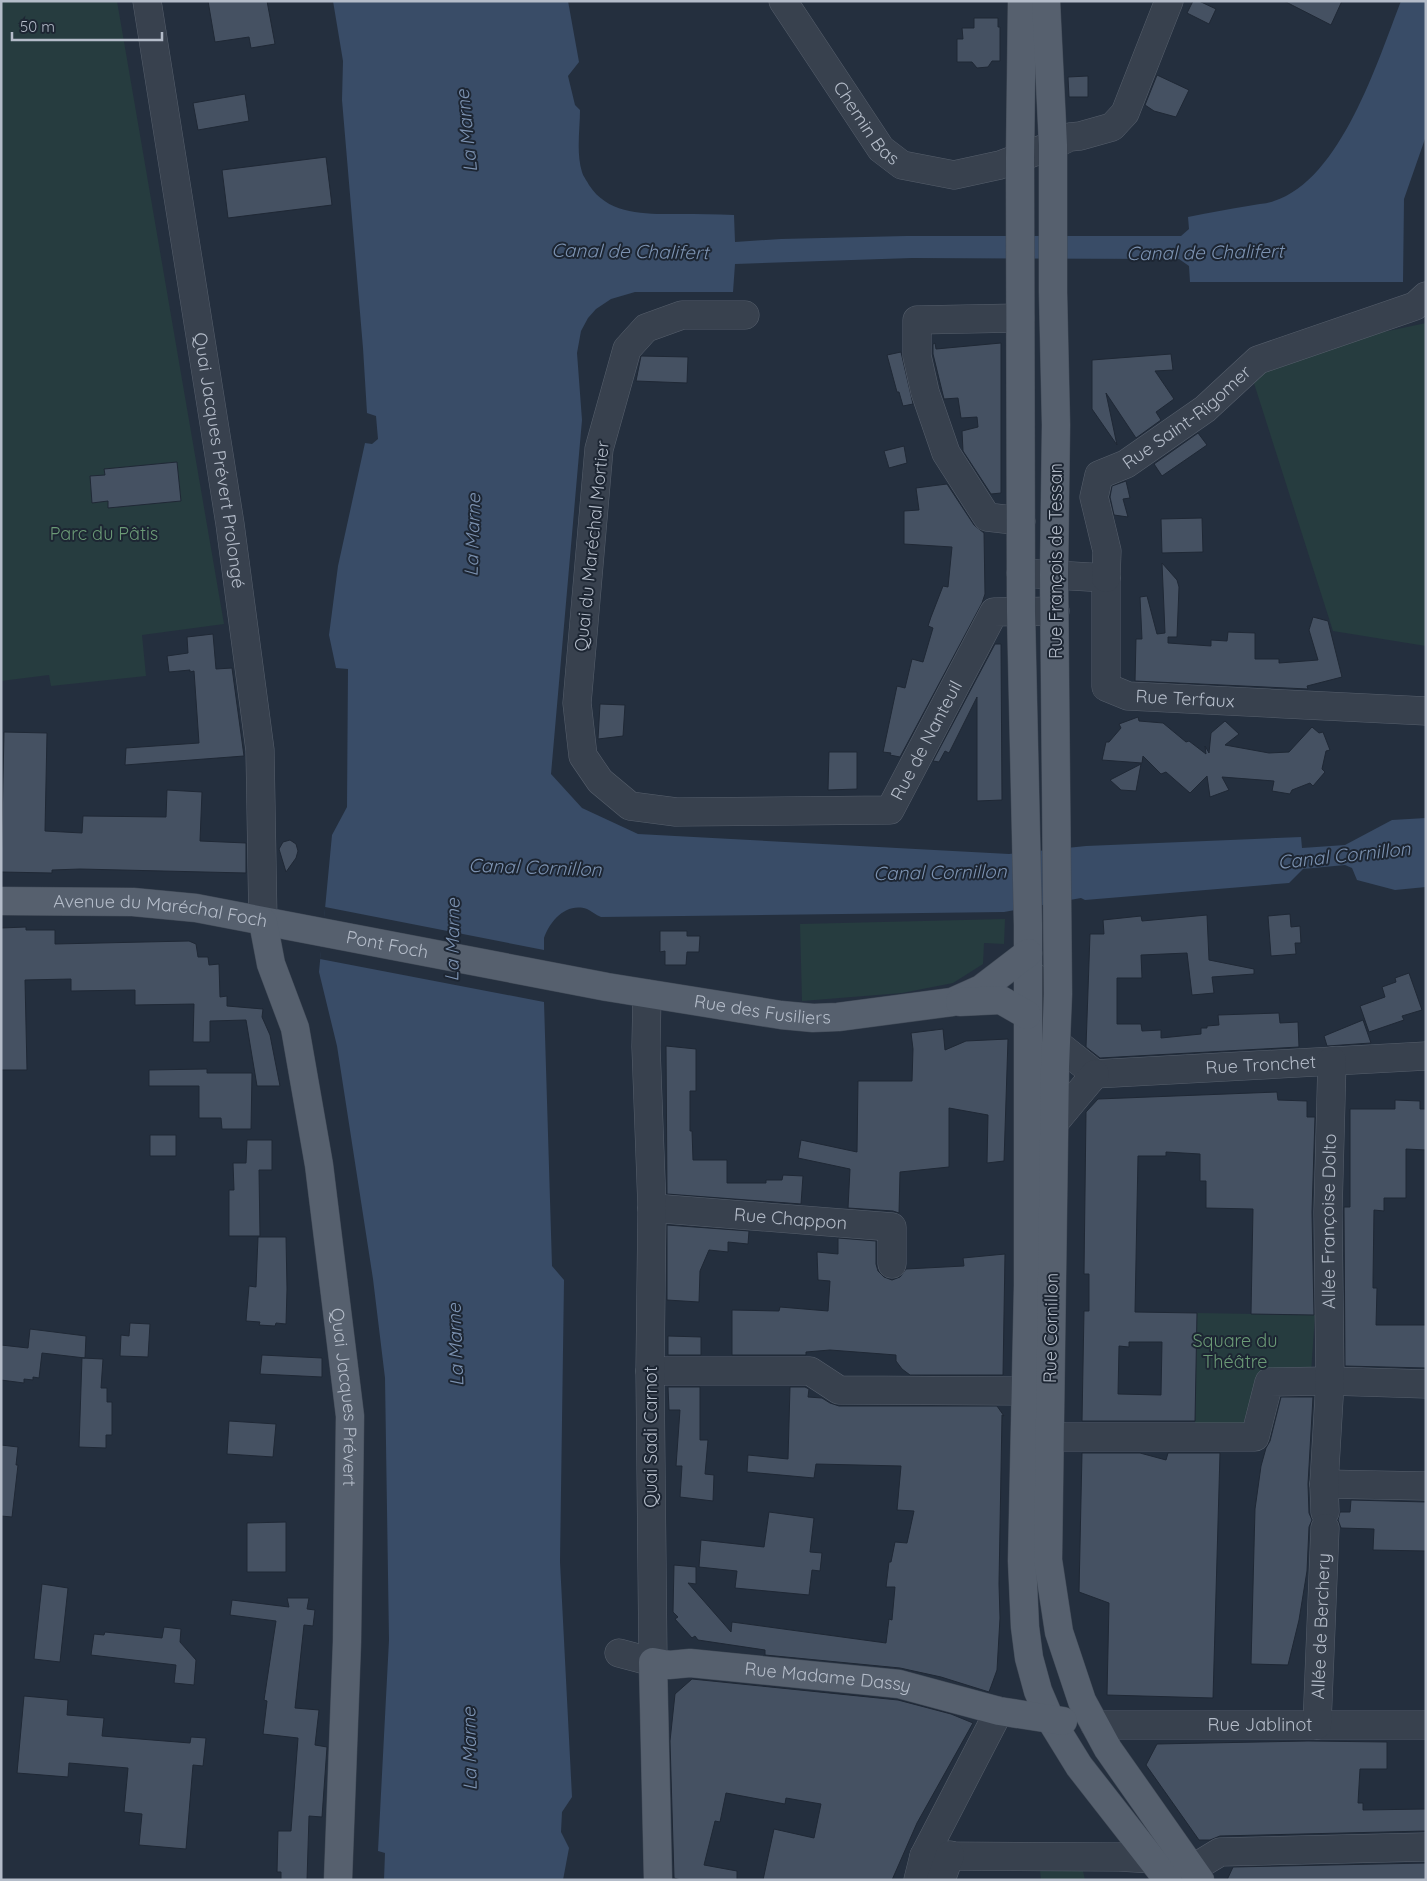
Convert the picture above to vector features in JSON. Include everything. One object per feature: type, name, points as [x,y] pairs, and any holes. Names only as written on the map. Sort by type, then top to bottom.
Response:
[{"type":"main road","points":[[1020,158],[1022,1]]},
{"type":"main road","points":[[1046,1],[1053,145]]},
{"type":"main road","name":"Rue François de Tessan","points":[[1053,145],[1053,292],[1056,426],[1054,575],[1057,923]]},
{"type":"main road","name":"Rue François de Tessan","points":[[1020,158],[1021,612],[1028,925]]},
{"type":"main road","name":"Avenue du Maréchal Foch","points":[[1,901],[154,904],[196,908],[318,932]]},
{"type":"main road","name":"Quai Jacques Prévert","points":[[263,922],[271,964],[296,1028],[319,1165],[350,1416],[347,1642],[338,1880]]},
{"type":"main road","name":"Rue Cornillon","points":[[1057,923],[1058,994],[1055,1042],[1048,1560],[1059,1632],[1082,1701],[1178,1872]]},
{"type":"main road","name":"Rue Cornillon","points":[[1028,925],[1028,1286],[1022,1561],[1026,1627],[1032,1667],[1038,1691],[1050,1719],[1079,1766],[1178,1872]]},
{"type":"main road","name":"Pont Foch","points":[[318,932],[576,981]]},
{"type":"main road","name":"Rue des Fusiliers","points":[[952,1002],[981,989],[1028,953]]},
{"type":"main road","name":"Rue des Fusiliers","points":[[576,981],[781,1015],[813,1018],[838,1017],[952,1002],[1002,1000],[1027,1015]]},
{"type":"main road","name":"Rue Madame Dassy","points":[[654,1662],[669,1665],[690,1663],[899,1684],[999,1711],[1095,1725]]},
{"type":"main road","name":"Quai Sadi Carnot","points":[[654,1662],[658,1880]]},
{"type":"street","name":"Quai Jacques Prévert Prolongé","points":[[147,1],[230,524],[260,750],[263,922]]},
{"type":"street","name":"Chemin Bas","points":[[783,1],[881,149],[902,165],[954,175],[1020,158],[1070,137],[1112,127],[1125,113],[1169,1]]},
{"type":"street","name":"Rue Saint-Rigomer","points":[[1106,578],[1107,551],[1094,497],[1099,475],[1126,464],[1205,409],[1258,360],[1415,306],[1426,296]]},
{"type":"street","points":[[1020,306],[917,320],[917,356],[925,392],[946,454],[987,517],[1021,521]]},
{"type":"street","name":"Quai du Maréchal Mortier","points":[[676,812],[630,806],[600,780],[583,756],[577,703],[599,449],[627,349],[646,328],[682,314],[745,315]]},
{"type":"street","points":[[1021,574],[1106,578]]},
{"type":"street","name":"Rue Terfaux","points":[[1106,578],[1106,686],[1128,696],[1426,711]]},
{"type":"street","points":[[1021,612],[1055,611]]},
{"type":"street","name":"Rue de Nanteuil","points":[[676,812],[890,810],[994,612],[1021,612]]},
{"type":"street","points":[[1028,953],[1042,1013],[1055,1042],[1095,1074],[1055,1122]]},
{"type":"street","name":"Quai Sadi Carnot","points":[[647,994],[646,1047],[652,1208],[650,1371],[654,1662]]},
{"type":"street","points":[[1027,1015],[1038,1037],[1055,1122]]},
{"type":"street","name":"Rue Tronchet","points":[[1095,1074],[1426,1056]]},
{"type":"street","name":"Allée Françoise Dolto","points":[[1330,1381],[1328,1212],[1332,1061]]},
{"type":"street","name":"Rue Chappon","points":[[652,1208],[892,1227],[892,1264]]},
{"type":"street","points":[[650,1371],[810,1372],[839,1390],[1026,1391]]},
{"type":"street","points":[[1050,1434],[1064,1437],[1255,1437],[1269,1382],[1330,1381],[1426,1384]]},
{"type":"street","name":"Allée de Berchery","points":[[1317,1725],[1325,1520],[1324,1484],[1330,1381]]},
{"type":"street","points":[[1324,1484],[1426,1486]]},
{"type":"street","points":[[619,1654],[654,1662]]},
{"type":"street","points":[[999,1711],[933,1868],[1096,1868],[1178,1872],[1220,1852],[1426,1847]]},
{"type":"street","name":"Rue Jablinot","points":[[1095,1725],[1426,1725]]},
{"type":"green space","name":"Parc du Pâtis","points":[[1,1],[117,1],[224,624],[142,635],[146,676],[51,686],[49,675],[1,681]]},
{"type":"green space","points":[[1426,323],[1426,646],[1333,631],[1252,377],[1360,337]]},
{"type":"green space","points":[[1005,919],[1004,944],[984,943],[983,964],[953,983],[902,993],[802,1001],[800,924]]},
{"type":"green space","name":"Square du Théâtre","points":[[1197,1313],[1315,1315],[1311,1373],[1266,1373],[1250,1427],[1195,1427]]},
{"type":"green space","points":[[1040,1870],[1083,1871],[1085,1880],[1041,1880]]},
{"type":"water","points":[[333,1],[568,1],[579,62],[568,76],[575,105],[580,110],[579,157],[583,174],[589,185],[607,203],[630,211],[655,214],[734,215],[735,242],[906,236],[1181,236],[1189,229],[1188,217],[1274,201],[1298,189],[1319,169],[1338,144],[1354,115],[1381,54],[1401,1],[1426,1],[1426,136],[1404,199],[1403,282],[1190,282],[1189,266],[1179,259],[912,258],[735,264],[733,292],[635,292],[611,299],[596,309],[588,318],[581,331],[577,353],[582,420],[551,774],[582,808],[638,834],[1009,854],[1086,846],[1301,837],[1302,848],[1345,845],[1392,820],[1426,818],[1426,887],[1395,890],[1357,880],[1352,868],[1345,865],[1303,869],[1289,883],[1085,900],[1081,898],[1004,912],[601,917],[587,909],[572,908],[560,914],[550,925],[544,938],[544,1002],[552,1266],[564,1280],[560,1562],[572,1797],[562,1812],[561,1832],[569,1848],[563,1880],[384,1880],[385,1853],[378,1851],[389,1640],[385,1378],[373,1279],[337,1046],[319,972],[332,835],[347,807],[348,669],[336,668],[329,635],[338,566],[365,443],[372,444],[378,439],[376,416],[367,413],[342,100],[343,61]]},
{"type":"pier","points":[[325,907],[544,950],[544,1002],[320,959]]},
{"type":"building","points":[[208,1],[267,1],[275,44],[251,48],[249,37],[215,42]]},
{"type":"building","points":[[1193,1],[1199,1],[1216,9],[1209,24],[1187,13]]},
{"type":"building","points":[[1284,1],[1342,1],[1331,25]]},
{"type":"building","points":[[974,18],[998,18],[998,27],[1000,27],[1000,61],[992,61],[988,67],[977,68],[972,62],[957,62],[957,39],[963,39],[962,28],[974,28]]},
{"type":"building","points":[[1157,75],[1189,90],[1176,117],[1154,111],[1145,105]]},
{"type":"building","points":[[1088,76],[1088,97],[1069,97],[1068,77]]},
{"type":"building","points":[[245,94],[249,121],[198,130],[193,103]]},
{"type":"building","points":[[326,157],[332,205],[228,218],[222,170]]},
{"type":"building","points":[[935,343],[936,349],[1001,343],[1001,493],[991,494],[963,451],[962,431],[978,427],[977,417],[961,418],[958,398],[944,399],[933,354],[933,344]]},
{"type":"building","points":[[901,352],[913,404],[903,406],[899,392],[897,392],[887,355]]},
{"type":"building","points":[[1171,354],[1173,370],[1155,371],[1174,399],[1156,412],[1161,420],[1136,438],[1106,393],[1117,445],[1092,409],[1092,360]]},
{"type":"building","points":[[641,356],[688,357],[687,383],[636,381]]},
{"type":"building","points":[[1198,433],[1207,445],[1162,476],[1154,464]]},
{"type":"building","points":[[904,446],[907,463],[889,468],[884,451]]},
{"type":"building","points":[[177,462],[181,501],[108,508],[108,501],[92,503],[90,476],[105,475],[104,469]]},
{"type":"building","points":[[1126,481],[1130,498],[1123,499],[1128,517],[1114,515],[1110,497],[1112,486]]},
{"type":"building","points":[[947,484],[974,525],[984,533],[985,594],[982,603],[900,757],[883,752],[897,686],[905,688],[912,659],[923,662],[933,628],[928,626],[931,617],[943,586],[948,587],[952,547],[904,544],[904,511],[919,510],[916,488]]},
{"type":"building","points":[[1202,518],[1203,552],[1162,553],[1161,519]]},
{"type":"building","points":[[1162,563],[1177,580],[1179,587],[1177,637],[1168,637],[1168,643],[1211,646],[1211,640],[1227,641],[1228,632],[1255,633],[1255,659],[1279,659],[1279,663],[1318,660],[1309,630],[1313,617],[1328,621],[1342,677],[1307,686],[1308,689],[1135,681],[1136,639],[1142,639],[1140,597],[1147,596],[1157,634],[1165,633]]},
{"type":"building","points":[[213,634],[216,669],[232,668],[244,756],[125,765],[126,748],[199,743],[194,671],[169,672],[167,656],[188,653],[187,637]]},
{"type":"building","points":[[995,644],[1001,644],[1002,800],[977,801],[977,697],[949,753],[945,751],[939,762],[933,761]]},
{"type":"building","points":[[600,704],[625,705],[623,736],[598,739]]},
{"type":"building","points":[[1138,717],[1139,721],[1163,723],[1186,742],[1189,741],[1206,754],[1205,746],[1209,753],[1211,733],[1225,721],[1239,734],[1225,745],[1269,753],[1289,752],[1312,727],[1319,733],[1323,732],[1330,750],[1326,751],[1322,769],[1325,772],[1313,786],[1310,783],[1292,790],[1290,794],[1272,791],[1274,781],[1222,777],[1229,790],[1210,797],[1207,776],[1190,793],[1166,772],[1161,774],[1143,756],[1142,763],[1102,760],[1106,742],[1109,742],[1121,728],[1119,724]]},
{"type":"building","points":[[4,732],[47,733],[45,831],[82,833],[83,816],[166,817],[167,790],[202,792],[200,841],[246,843],[246,873],[80,869],[52,870],[52,873],[1,872]]},
{"type":"building","points":[[829,752],[857,752],[857,789],[828,790]]},
{"type":"building","points":[[1141,764],[1136,791],[1121,790],[1110,780]]},
{"type":"building","points":[[290,840],[296,844],[298,851],[296,858],[286,872],[279,849],[283,842]]},
{"type":"building","points":[[1290,914],[1291,927],[1300,926],[1301,943],[1295,943],[1296,954],[1271,956],[1268,916]]},
{"type":"building","points":[[1207,915],[1209,960],[1254,969],[1254,974],[1212,977],[1214,993],[1192,995],[1187,953],[1141,955],[1142,978],[1117,978],[1117,1024],[1141,1024],[1142,1031],[1161,1030],[1161,1038],[1201,1034],[1201,1028],[1219,1025],[1218,1015],[1279,1013],[1280,1023],[1298,1022],[1299,1047],[1100,1058],[1086,1047],[1090,934],[1104,934],[1103,920],[1141,916],[1142,921]]},
{"type":"building","points":[[26,927],[26,930],[55,930],[55,944],[189,941],[196,944],[198,957],[208,957],[209,965],[219,964],[220,997],[227,996],[227,1006],[263,1009],[262,1017],[270,1035],[280,1086],[257,1086],[246,1020],[210,1021],[210,1042],[193,1042],[194,1004],[135,1005],[135,990],[71,991],[71,979],[25,980],[27,1070],[1,1070],[1,928]]},
{"type":"building","points":[[660,931],[687,931],[687,936],[700,936],[699,952],[687,952],[686,965],[665,965],[665,951],[660,952]]},
{"type":"building","points":[[1409,973],[1422,1010],[1402,1016],[1404,1020],[1369,1032],[1360,1006],[1385,997],[1382,987],[1396,982],[1395,978]]},
{"type":"building","points":[[1363,1020],[1371,1043],[1327,1046],[1324,1036]]},
{"type":"building","points":[[943,1029],[945,1050],[966,1041],[1008,1039],[1004,1161],[987,1163],[988,1115],[949,1108],[949,1167],[900,1172],[899,1213],[848,1208],[850,1169],[798,1158],[801,1140],[857,1152],[858,1081],[912,1081],[913,1049],[911,1033]]},
{"type":"building","points":[[666,1046],[696,1049],[696,1091],[690,1091],[690,1131],[692,1131],[693,1160],[727,1160],[727,1183],[766,1183],[766,1180],[782,1180],[783,1175],[803,1176],[801,1204],[667,1194]]},
{"type":"building","points":[[207,1069],[207,1073],[252,1073],[251,1129],[222,1129],[221,1118],[199,1118],[199,1086],[149,1086],[149,1070]]},
{"type":"building","points":[[1277,1092],[1278,1100],[1307,1101],[1307,1117],[1315,1117],[1312,1212],[1314,1315],[1251,1314],[1253,1209],[1206,1208],[1206,1181],[1200,1181],[1200,1154],[1166,1152],[1166,1156],[1138,1156],[1135,1312],[1197,1313],[1195,1421],[1082,1421],[1084,1311],[1089,1311],[1089,1274],[1084,1274],[1086,1112],[1098,1099]],"holes":[[[1129,1342],[1162,1342],[1161,1395],[1118,1394],[1119,1346],[1129,1347]]]},
{"type":"building","points":[[1395,1100],[1420,1101],[1420,1109],[1426,1109],[1426,1150],[1406,1149],[1406,1198],[1384,1198],[1384,1211],[1374,1210],[1373,1288],[1377,1288],[1376,1325],[1426,1325],[1426,1368],[1345,1366],[1344,1207],[1350,1207],[1350,1109],[1395,1109]]},
{"type":"building","points":[[150,1135],[176,1135],[176,1156],[150,1156]]},
{"type":"building","points":[[247,1140],[272,1140],[272,1170],[259,1170],[260,1236],[229,1236],[229,1190],[234,1190],[233,1163],[246,1163]]},
{"type":"building","points":[[667,1225],[749,1231],[748,1244],[728,1242],[728,1252],[709,1250],[700,1271],[699,1302],[667,1300]]},
{"type":"building","points":[[258,1237],[286,1237],[286,1324],[276,1323],[275,1326],[259,1325],[260,1322],[246,1321],[249,1286],[256,1287]]},
{"type":"building","points":[[838,1238],[876,1241],[876,1264],[878,1271],[884,1277],[892,1280],[900,1277],[906,1269],[964,1266],[963,1258],[1005,1254],[1003,1375],[910,1375],[896,1361],[896,1355],[830,1350],[806,1352],[806,1355],[732,1355],[732,1310],[779,1311],[780,1307],[828,1311],[830,1281],[818,1280],[817,1252],[838,1254]]},
{"type":"building","points":[[130,1323],[150,1324],[148,1357],[120,1356],[121,1335],[129,1336]]},
{"type":"building","points":[[30,1329],[86,1336],[85,1358],[42,1353],[39,1378],[33,1377],[33,1380],[24,1379],[24,1383],[1,1380],[1,1345],[28,1348]]},
{"type":"building","points":[[668,1336],[701,1337],[701,1355],[668,1355]]},
{"type":"building","points":[[262,1355],[322,1358],[322,1377],[260,1374]]},
{"type":"building","points":[[82,1358],[103,1359],[101,1388],[107,1388],[107,1402],[112,1402],[112,1435],[106,1435],[106,1448],[79,1447]]},
{"type":"building","points":[[668,1387],[700,1387],[700,1440],[708,1440],[705,1474],[714,1475],[713,1501],[680,1497],[682,1466],[676,1466],[680,1410],[669,1410]]},
{"type":"building","points":[[790,1387],[805,1387],[809,1389],[808,1397],[822,1398],[839,1406],[997,1406],[1004,1416],[1002,1415],[1000,1618],[997,1670],[989,1692],[941,1677],[900,1668],[765,1655],[765,1650],[698,1640],[695,1636],[692,1638],[675,1619],[678,1617],[673,1612],[674,1565],[696,1567],[696,1584],[688,1583],[731,1632],[732,1622],[886,1643],[889,1619],[892,1620],[895,1587],[886,1587],[889,1562],[891,1562],[895,1542],[907,1543],[914,1511],[897,1510],[901,1466],[816,1464],[814,1478],[747,1472],[748,1455],[788,1459]]},
{"type":"building","points":[[1281,1397],[1313,1397],[1308,1484],[1309,1513],[1312,1520],[1309,1527],[1307,1571],[1299,1620],[1288,1665],[1251,1664],[1255,1509],[1261,1466],[1270,1441]]},
{"type":"building","points":[[229,1421],[276,1424],[273,1457],[227,1454]]},
{"type":"building","points":[[1,1445],[18,1447],[16,1465],[18,1465],[12,1517],[1,1516]]},
{"type":"building","points":[[1082,1453],[1140,1453],[1166,1460],[1168,1453],[1220,1453],[1213,1698],[1107,1695],[1109,1603],[1079,1592]]},
{"type":"building","points":[[1351,1500],[1426,1502],[1426,1551],[1373,1550],[1374,1529],[1341,1528],[1338,1520],[1340,1512],[1350,1512]]},
{"type":"building","points":[[769,1512],[814,1518],[810,1552],[822,1553],[820,1571],[812,1570],[809,1595],[735,1588],[737,1571],[699,1567],[701,1540],[764,1547]]},
{"type":"building","points":[[286,1522],[286,1572],[247,1572],[247,1523]]},
{"type":"building","points":[[42,1584],[68,1588],[60,1662],[34,1659]]},
{"type":"building","points":[[287,1598],[309,1598],[307,1609],[315,1610],[313,1626],[304,1625],[295,1708],[319,1710],[315,1745],[327,1747],[322,1817],[309,1816],[307,1880],[281,1880],[281,1872],[277,1872],[278,1831],[291,1831],[298,1738],[263,1734],[267,1701],[264,1700],[276,1621],[230,1615],[232,1600],[289,1607]]},
{"type":"building","points":[[164,1627],[181,1629],[180,1642],[196,1660],[194,1685],[174,1683],[176,1665],[91,1655],[94,1634],[104,1635],[105,1632],[162,1638]]},
{"type":"building","points":[[692,1679],[898,1700],[951,1714],[973,1723],[917,1823],[892,1880],[763,1880],[774,1829],[814,1838],[821,1804],[786,1798],[785,1804],[726,1793],[720,1822],[715,1821],[704,1865],[737,1871],[737,1880],[681,1880],[674,1878],[670,1741],[675,1694]]},
{"type":"building","points":[[24,1696],[68,1700],[67,1715],[104,1718],[102,1736],[190,1743],[191,1737],[206,1738],[203,1766],[193,1765],[186,1849],[139,1845],[142,1814],[124,1812],[128,1768],[69,1763],[68,1777],[17,1773]]},
{"type":"building","points":[[1308,1741],[1387,1742],[1387,1769],[1360,1769],[1358,1803],[1363,1803],[1363,1810],[1426,1809],[1426,1831],[1220,1836],[1210,1840],[1199,1840],[1146,1765],[1157,1744]]},
{"type":"building","points":[[1426,1863],[1426,1880],[1227,1880],[1233,1867]]},
{"type":"water label","name":"La Marne","points":[[466,131]]},
{"type":"water label","name":"Canal de Chalifert","points":[[630,251]]},
{"type":"water label","name":"Canal de Chalifert","points":[[1205,252]]},
{"type":"water label","name":"La Marne","points":[[472,535]]},
{"type":"water label","name":"Canal Cornillon","points":[[1344,855]]},
{"type":"water label","name":"Canal Cornillon","points":[[535,867]]},
{"type":"water label","name":"Canal Cornillon","points":[[940,872]]},
{"type":"water label","name":"La Marne","points":[[452,940]]},
{"type":"water label","name":"La Marne","points":[[455,1345]]},
{"type":"water label","name":"La Marne","points":[[469,1749]]}]
